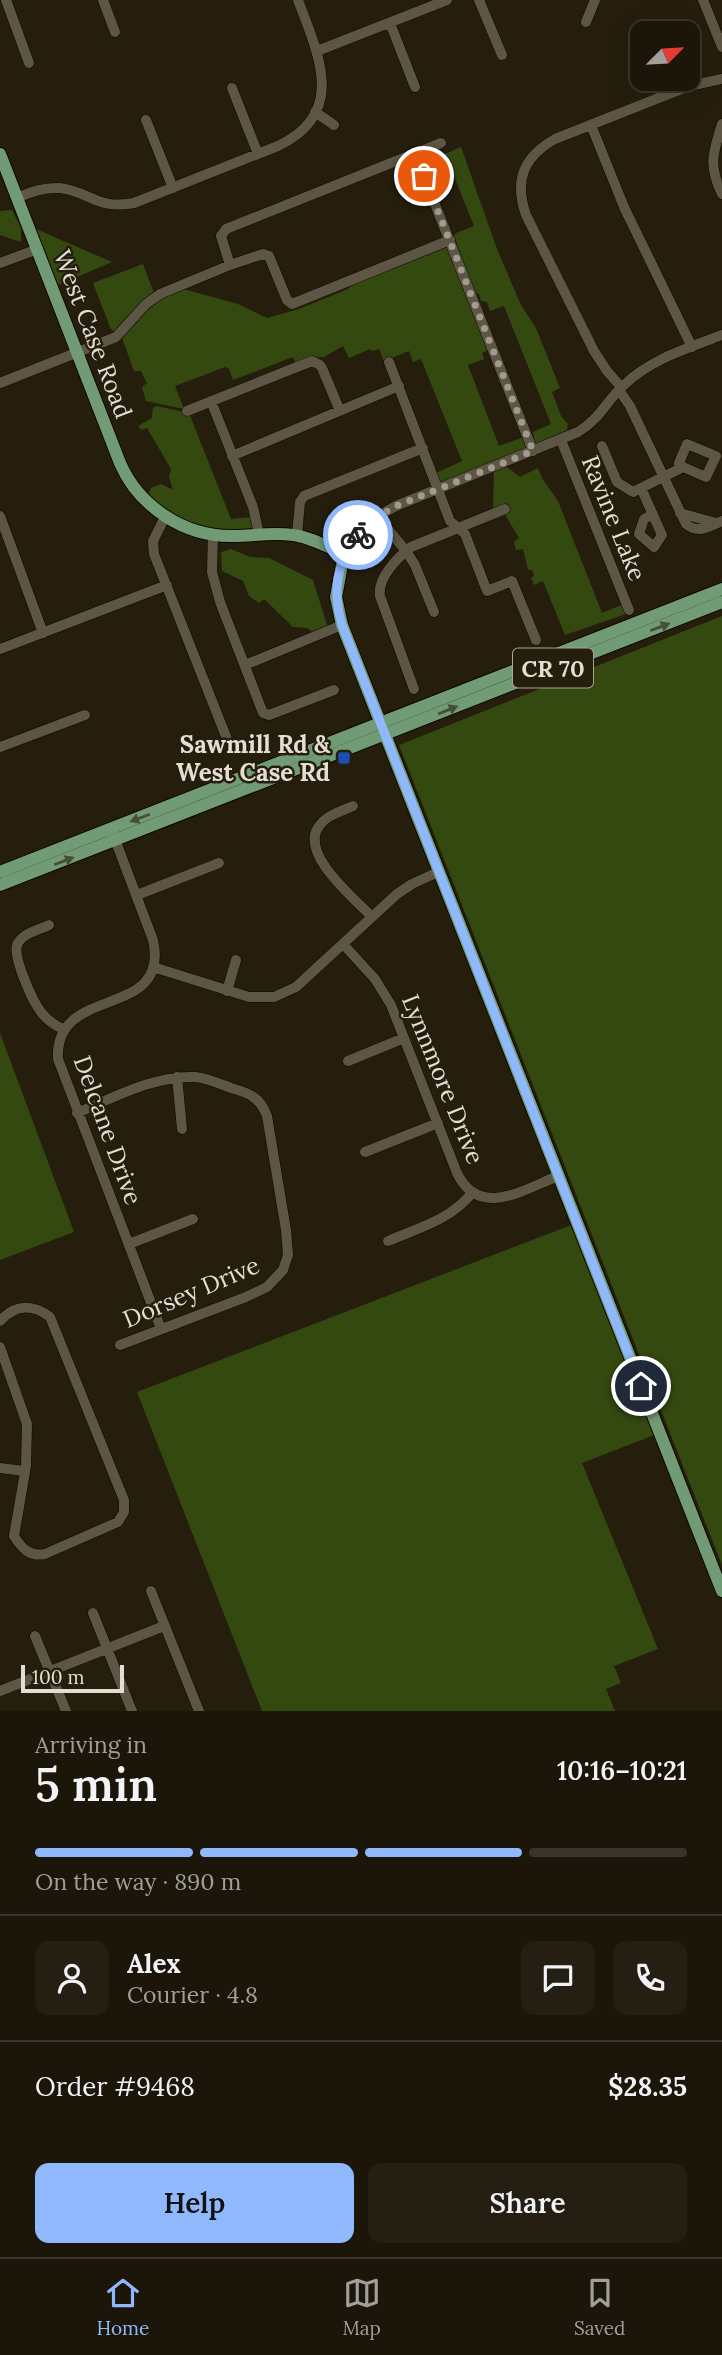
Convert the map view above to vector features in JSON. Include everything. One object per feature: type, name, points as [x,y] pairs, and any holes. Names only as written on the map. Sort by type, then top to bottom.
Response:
[{"type":"main road","name":"West Case Road","points":[[0,154],[128,480],[151,506],[165,517],[189,528],[213,535],[297,535],[344,554]]},
{"type":"main road","points":[[344,554],[336,597],[342,625],[722,1591]]},
{"type":"main road","name":"CR 70","points":[[0,885],[113,835],[382,729],[722,589]]},
{"type":"main road","name":"CR 70","points":[[382,729],[722,602]]},
{"type":"main road","name":"CR 70","points":[[0,872],[113,835]]},
{"type":"street","points":[[6,0],[29,63]]},
{"type":"street","points":[[103,0],[115,32]]},
{"type":"street","points":[[17,198],[43,189],[60,188],[102,204],[134,203],[258,154],[296,136],[315,112],[322,92],[323,75],[298,0]]},
{"type":"street","points":[[317,51],[447,0]]},
{"type":"street","points":[[479,0],[502,55]]},
{"type":"street","points":[[586,22],[595,0]]},
{"type":"street","points":[[704,0],[722,47]]},
{"type":"street","points":[[390,23],[415,87]]},
{"type":"street","points":[[720,522],[697,530],[686,524],[630,406],[594,351],[526,215],[520,193],[524,170],[536,151],[545,144],[689,86],[722,79]]},
{"type":"street","points":[[232,88],[258,154]]},
{"type":"street","points":[[315,112],[334,125]]},
{"type":"street","points":[[146,120],[173,188]]},
{"type":"street","points":[[722,124],[712,167],[722,194]]},
{"type":"street","points":[[592,125],[624,207],[692,347]]},
{"type":"street","points":[[230,265],[221,236],[226,229],[441,143]]},
{"type":"street","points":[[415,154],[533,451]]},
{"type":"street","points":[[0,383],[116,337],[146,304],[160,295],[230,265],[266,254],[287,300],[292,304],[450,240]]},
{"type":"street","points":[[0,263],[38,249]]},
{"type":"street","points":[[344,554],[362,529],[377,516],[561,440],[591,424],[605,410],[620,388],[647,367],[722,335]]},
{"type":"street","points":[[187,411],[312,361],[323,369],[340,411]]},
{"type":"street","points":[[389,362],[450,521],[465,534],[486,591],[512,581],[536,640]]},
{"type":"street","points":[[232,456],[399,386]]},
{"type":"street","points":[[211,401],[253,507],[259,534]]},
{"type":"street","name":"Ravine Lake","points":[[561,440],[629,610]]},
{"type":"street","points":[[602,446],[617,482],[633,492],[683,467]]},
{"type":"street","points":[[297,535],[300,502],[304,496],[423,448]]},
{"type":"street","points":[[641,488],[653,514]]},
{"type":"street","points":[[414,689],[379,592],[392,566],[406,551],[505,509]]},
{"type":"street","points":[[0,516],[43,633]]},
{"type":"street","points":[[377,516],[415,565],[434,612]]},
{"type":"street","points":[[165,517],[155,535],[153,547],[229,744]]},
{"type":"street","points":[[213,535],[212,572],[215,586],[264,715],[334,690]]},
{"type":"street","points":[[0,649],[167,585]]},
{"type":"street","points":[[245,665],[342,625]]},
{"type":"street","points":[[0,747],[85,715]]},
{"type":"street","points":[[353,806],[332,815],[319,825],[314,846],[324,865],[372,917]]},
{"type":"street","points":[[113,835],[155,947],[153,967],[256,998],[285,993],[296,987],[404,889],[438,872]]},
{"type":"street","points":[[137,895],[219,863]]},
{"type":"street","points":[[50,925],[23,937],[17,954],[36,1006],[46,1018],[63,1030]]},
{"type":"street","name":"Lynnmore Drive","points":[[344,944],[383,990],[460,1178],[472,1193],[481,1198],[499,1198],[558,1177]]},
{"type":"street","points":[[227,990],[236,961]]},
{"type":"street","name":"Delcane Drive","points":[[153,967],[138,989],[84,1013],[63,1030],[58,1059],[161,1329]]},
{"type":"street","points":[[348,1061],[404,1038]]},
{"type":"street","points":[[77,1113],[177,1077],[182,1129]]},
{"type":"street","name":"Dorsey Drive","points":[[120,1345],[267,1287],[278,1278],[288,1260],[286,1230],[267,1116],[257,1099],[198,1077],[177,1077]]},
{"type":"street","points":[[366,1152],[438,1123]]},
{"type":"street","points":[[388,1241],[444,1218],[454,1212],[472,1193]]},
{"type":"street","points":[[129,1244],[193,1219]]},
{"type":"street","points":[[0,1321],[15,1309],[26,1307],[40,1309],[50,1317],[124,1500],[124,1512],[118,1522],[45,1554],[25,1551],[15,1536],[27,1424],[0,1347]]},
{"type":"street","points":[[0,1468],[24,1471]]},
{"type":"street","points":[[151,1591],[199,1711]]},
{"type":"street","points":[[93,1613],[132,1711]]},
{"type":"street","points":[[0,1691],[164,1626]]},
{"type":"street","points":[[35,1636],[66,1711]]},
{"type":"green space","points":[[461,147],[497,249],[521,305],[536,328],[560,388],[552,392],[561,416],[568,424],[567,430],[535,444],[533,432],[551,424],[504,306],[490,311],[487,302],[481,301],[479,294],[475,293],[454,236],[474,226],[445,154]]},
{"type":"green space","points":[[12,210],[21,228],[21,242],[0,235],[0,211]]},
{"type":"green space","points":[[36,229],[112,262],[58,285]]},
{"type":"green space","points":[[448,247],[489,350],[482,353],[484,359],[468,365],[499,446],[524,437],[529,449],[440,484],[436,473],[462,461],[421,359],[413,362],[409,351],[384,361],[379,349],[370,349],[349,358],[343,346],[324,357],[310,358],[296,364],[293,357],[233,380],[229,369],[225,367],[175,386],[184,409],[146,401],[142,387],[147,383],[141,371],[134,371],[122,338],[160,299],[183,289],[238,304],[267,318],[299,309]]},
{"type":"green space","points":[[143,264],[154,293],[116,335],[110,327],[93,283]]},
{"type":"green space","points":[[156,406],[189,413],[231,519],[253,517],[256,528],[226,530],[197,525],[171,514],[148,495],[151,488],[161,484],[173,490],[169,477],[171,469],[147,428],[141,430],[138,426],[152,418],[153,408]]},
{"type":"green space","points":[[504,465],[520,477],[538,468],[558,501],[602,613],[622,605],[626,614],[565,635],[543,581],[534,585],[531,578],[534,576],[532,570],[528,570],[523,549],[516,550],[514,542],[519,538],[506,516],[505,507],[493,509],[494,470]]},
{"type":"green space","points":[[231,549],[250,557],[269,558],[313,580],[328,628],[314,633],[307,628],[293,627],[264,599],[259,603],[249,596],[243,581],[222,571],[221,552]]},
{"type":"green space","points":[[722,616],[722,1565],[399,745]]},
{"type":"green space","points":[[0,1033],[74,1232],[0,1260]]},
{"type":"green space","points":[[574,1224],[657,1434],[582,1463],[658,1649],[614,1666],[621,1683],[606,1689],[615,1711],[262,1711],[137,1392]]},
{"type":"way so far","points":[[358,535],[377,516],[396,506],[533,451],[424,176]]},
{"type":"place","name":"Sawmill Rd & West Case Rd","points":[[344,758]]},
{"type":"route","points":[[358,535],[344,554],[339,569],[336,597],[342,625],[641,1386]]}]
